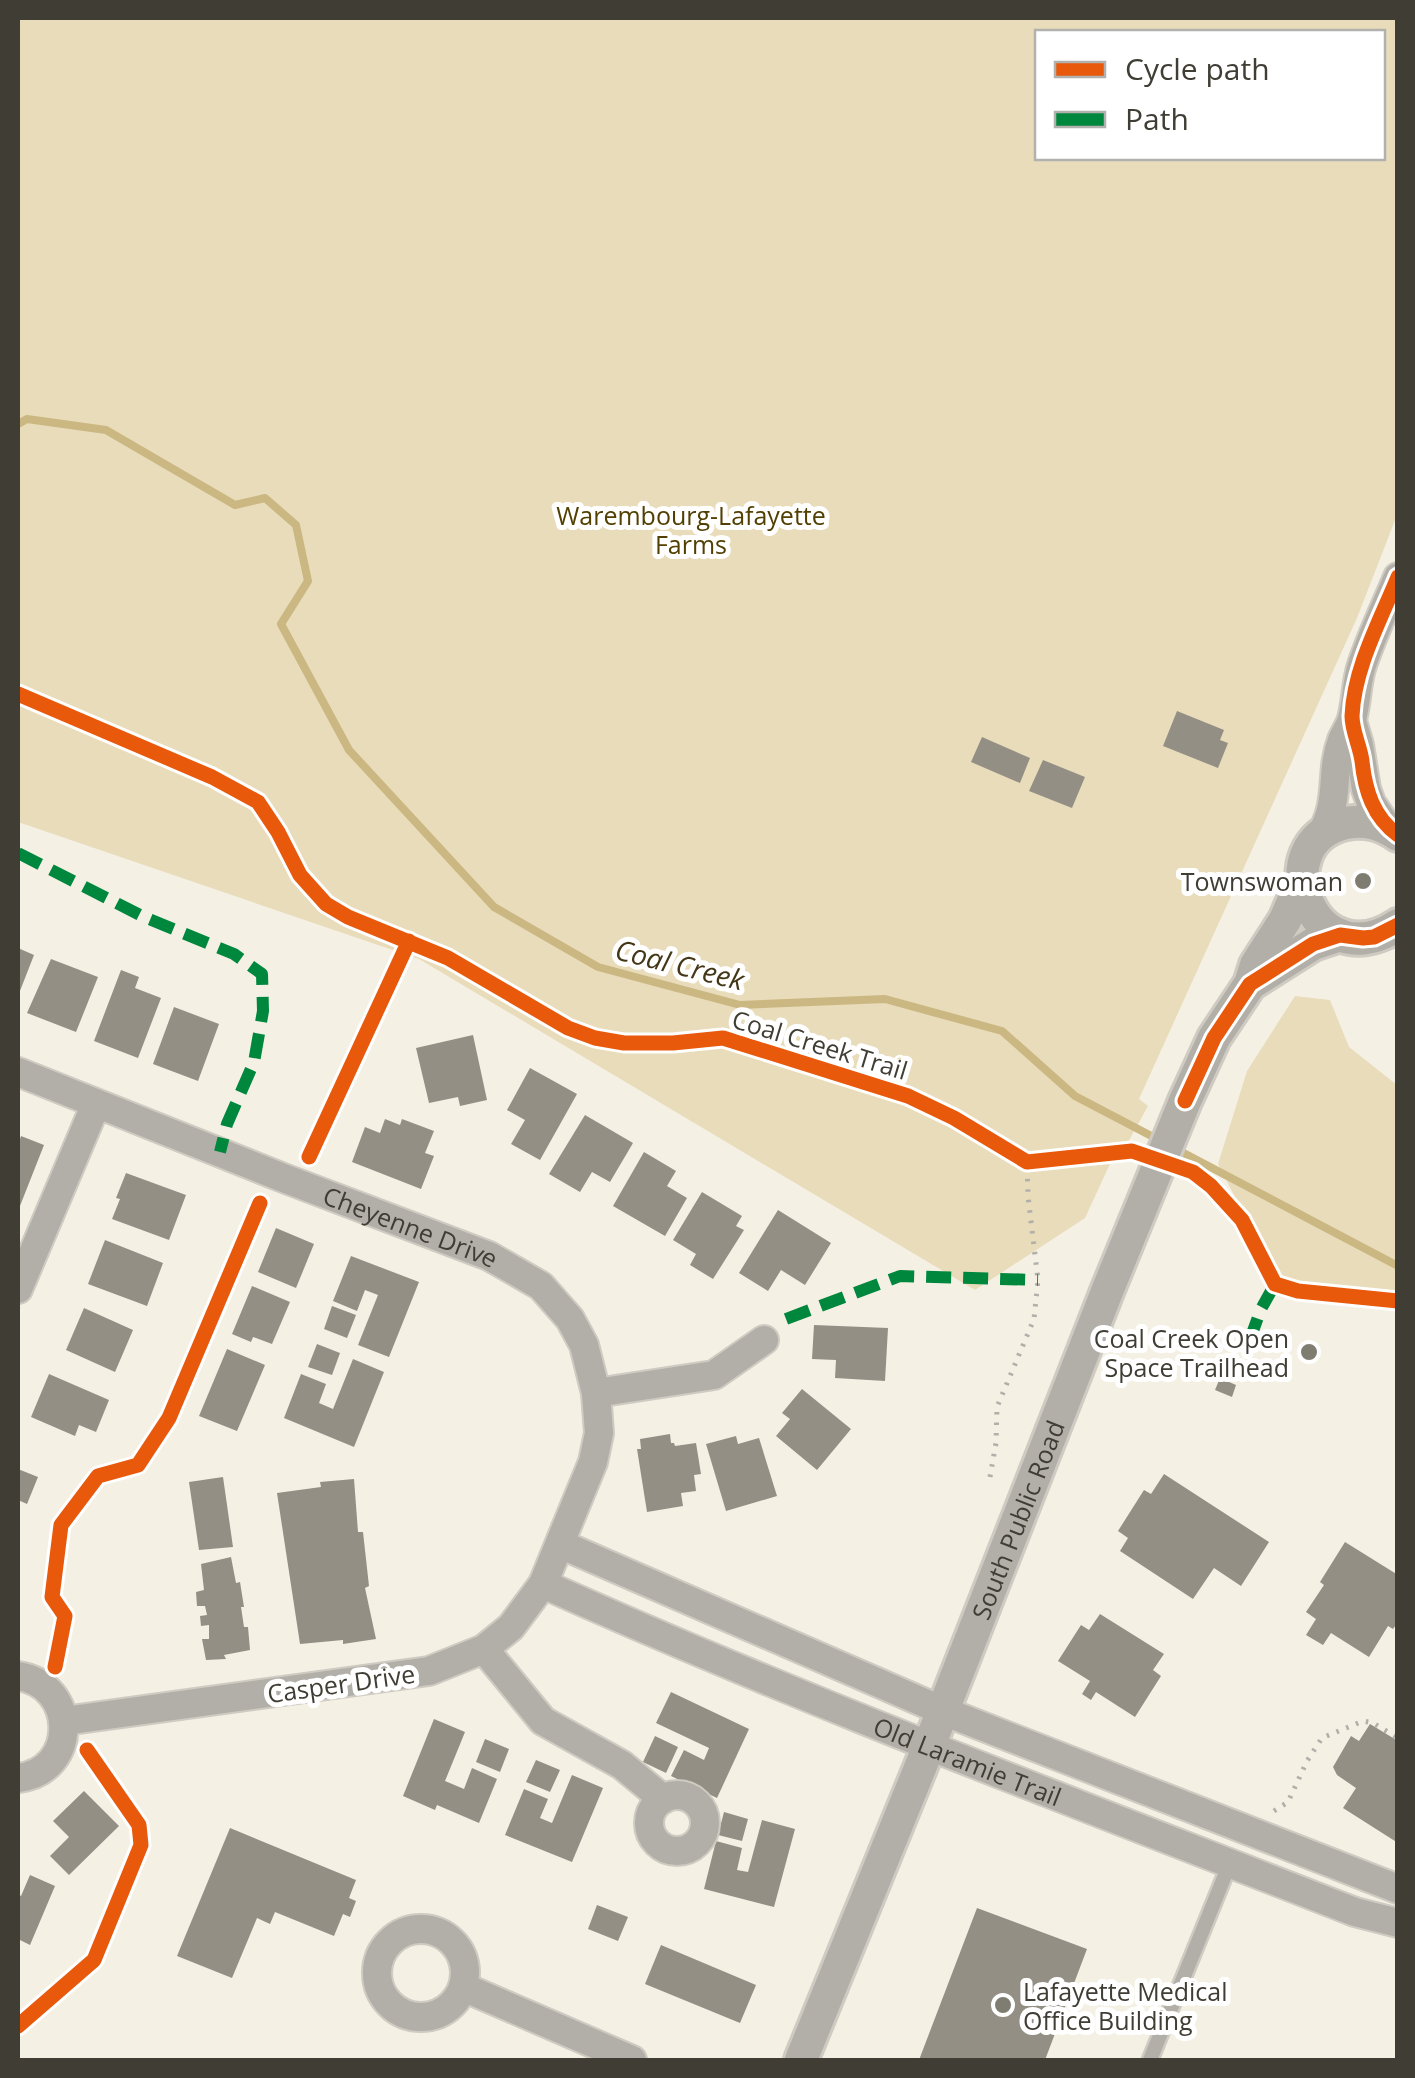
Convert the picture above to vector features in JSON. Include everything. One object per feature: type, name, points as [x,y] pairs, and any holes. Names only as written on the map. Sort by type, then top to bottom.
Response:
[{"type":"street","points":[[1319,838],[1329,822],[1342,741],[1352,721],[1362,666],[1398,577]]},
{"type":"street","points":[[1352,721],[1371,803],[1393,832]]},
{"type":"street","points":[[1319,838],[1351,822],[1376,824],[1393,832]]},
{"type":"street","name":"South Public Road","points":[[800,2060],[1185,1100],[1214,1038],[1250,984],[1256,965],[1284,920],[1302,880],[1306,858],[1319,838]]},
{"type":"street","points":[[1302,880],[1312,913],[1340,935]]},
{"type":"street","name":"South Public Road","points":[[1250,984],[1313,944],[1340,935],[1374,937],[1398,925]]},
{"type":"street","name":"Cheyenne Drive","points":[[18,1072],[489,1256],[540,1286],[570,1319],[584,1345],[596,1393],[599,1433],[593,1462],[560,1544]]},
{"type":"street","points":[[18,1289],[96,1104]]},
{"type":"street","points":[[596,1393],[714,1375],[764,1340]]},
{"type":"street","name":"Old Laramie Trail","points":[[560,1544],[942,1711],[1398,1888]]},
{"type":"street","name":"Casper Drive","points":[[64,1720],[430,1671],[484,1649],[511,1627],[544,1584],[560,1544]]},
{"type":"street","name":"Old Laramie Trail","points":[[544,1584],[714,1659],[928,1746],[1356,1912],[1398,1923]]},
{"type":"street","points":[[484,1649],[543,1721],[622,1765],[664,1800]]},
{"type":"street","points":[[18,1676],[38,1682],[49,1691],[64,1720],[60,1748],[51,1762],[39,1772],[18,1778]]},
{"type":"street","points":[[463,1987],[632,2060]]},
{"type":"lane","points":[[1150,2060],[1230,1863]]},
{"type":"path","points":[[990,1477],[997,1407],[1034,1319],[1038,1280],[1028,1196],[1036,1161],[1012,1154]]},
{"type":"path","points":[[1274,1812],[1288,1802],[1322,1738],[1363,1721],[1398,1738]]},
{"type":"green space","name":"Warembourg-Lafayette Farms","points":[[18,18],[1397,18],[1397,515],[1357,618],[1139,1099],[1148,1106],[1127,1144],[1120,1142],[1085,1218],[975,1290],[419,959],[18,822]]},
{"type":"green space","points":[[1295,996],[1330,1000],[1349,1047],[1397,1085],[1397,1296],[1277,1279],[1218,1164],[1247,1071]]},
{"type":"building","points":[[1177,711],[1224,730],[1220,740],[1228,743],[1218,768],[1163,746]]},
{"type":"building","points":[[982,737],[1030,758],[1020,783],[971,762]]},
{"type":"building","points":[[1043,760],[1085,777],[1072,808],[1029,791]]},
{"type":"building","points":[[18,948],[34,955],[18,996]]},
{"type":"building","points":[[51,959],[98,977],[76,1032],[27,1013]]},
{"type":"building","points":[[121,970],[139,977],[135,988],[161,998],[138,1058],[94,1041]]},
{"type":"building","points":[[174,1007],[219,1024],[198,1081],[153,1064]]},
{"type":"building","points":[[473,1035],[487,1100],[460,1106],[458,1097],[429,1103],[416,1048]]},
{"type":"building","points":[[530,1068],[577,1094],[540,1160],[511,1144],[525,1120],[507,1110]]},
{"type":"building","points":[[585,1115],[633,1143],[610,1182],[592,1172],[580,1192],[549,1174]]},
{"type":"building","points":[[385,1119],[400,1125],[402,1119],[434,1131],[425,1153],[434,1156],[421,1189],[352,1162],[365,1127],[380,1133]]},
{"type":"building","points":[[18,1138],[44,1145],[18,1211]]},
{"type":"building","points":[[644,1152],[676,1171],[667,1186],[687,1198],[665,1236],[613,1206]]},
{"type":"building","points":[[126,1173],[186,1195],[169,1240],[112,1219]]},
{"type":"building","points":[[702,1192],[742,1216],[736,1226],[744,1230],[713,1279],[690,1265],[696,1254],[673,1240]]},
{"type":"building","points":[[778,1210],[831,1243],[805,1285],[781,1270],[768,1291],[739,1273]]},
{"type":"building","points":[[276,1228],[314,1244],[296,1288],[258,1272]]},
{"type":"building","points":[[105,1240],[163,1263],[147,1306],[88,1284]]},
{"type":"building","points":[[351,1256],[419,1282],[389,1357],[358,1345],[378,1295],[365,1290],[357,1311],[333,1301]]},
{"type":"building","points":[[252,1286],[290,1302],[272,1344],[253,1337],[251,1342],[232,1334]]},
{"type":"building","points":[[332,1306],[356,1315],[347,1338],[324,1329]]},
{"type":"building","points":[[84,1308],[133,1330],[115,1372],[66,1350]]},
{"type":"building","points":[[814,1325],[888,1328],[885,1381],[835,1378],[836,1360],[812,1359]]},
{"type":"building","points":[[317,1344],[340,1353],[332,1375],[308,1367]]},
{"type":"building","points":[[227,1349],[265,1365],[237,1431],[199,1416]]},
{"type":"building","points":[[353,1359],[384,1372],[354,1447],[284,1418],[301,1374],[326,1384],[319,1403],[333,1409]]},
{"type":"building","points":[[49,1374],[109,1400],[96,1432],[79,1425],[75,1436],[31,1417]]},
{"type":"building","points":[[1220,1378],[1236,1385],[1232,1397],[1215,1390]]},
{"type":"building","points":[[802,1389],[851,1429],[817,1470],[776,1436],[790,1419],[782,1413]]},
{"type":"building","points":[[670,1434],[675,1446],[696,1443],[701,1474],[694,1475],[696,1491],[681,1493],[683,1506],[647,1512],[637,1449],[641,1449],[640,1439]]},
{"type":"building","points":[[736,1436],[738,1444],[759,1438],[777,1496],[726,1511],[706,1444]]},
{"type":"building","points":[[18,1469],[38,1477],[27,1504],[18,1500]]},
{"type":"building","points":[[1164,1474],[1269,1542],[1241,1586],[1214,1568],[1193,1599],[1120,1551],[1128,1538],[1118,1531],[1144,1490],[1151,1494]]},
{"type":"building","points":[[223,1477],[233,1547],[199,1550],[189,1482]]},
{"type":"building","points":[[354,1479],[358,1532],[363,1532],[369,1586],[365,1588],[376,1639],[300,1644],[277,1493],[321,1487],[320,1482]]},
{"type":"building","points":[[1345,1542],[1398,1575],[1398,1622],[1393,1629],[1388,1626],[1369,1657],[1331,1633],[1323,1645],[1306,1635],[1316,1619],[1306,1612]]},
{"type":"building","points":[[231,1557],[236,1583],[240,1582],[250,1650],[224,1655],[226,1659],[206,1660],[202,1639],[209,1639],[209,1625],[201,1626],[200,1616],[207,1615],[205,1606],[197,1606],[196,1592],[204,1590],[201,1564]]},
{"type":"building","points":[[1100,1614],[1164,1654],[1153,1670],[1161,1676],[1135,1717],[1096,1692],[1091,1700],[1082,1694],[1090,1681],[1058,1661],[1081,1625],[1089,1630]]},
{"type":"building","points":[[671,1692],[749,1729],[717,1798],[671,1776],[684,1750],[704,1760],[709,1748],[656,1723]]},
{"type":"building","points":[[434,1719],[465,1732],[445,1781],[464,1789],[472,1768],[497,1779],[479,1823],[403,1796]]},
{"type":"building","points":[[1370,1724],[1398,1741],[1398,1843],[1343,1808],[1356,1788],[1337,1775],[1333,1767],[1351,1736],[1359,1741]]},
{"type":"building","points":[[655,1736],[678,1747],[666,1773],[643,1762]]},
{"type":"building","points":[[485,1739],[509,1749],[500,1772],[476,1762]]},
{"type":"building","points":[[536,1760],[560,1770],[550,1792],[526,1782]]},
{"type":"building","points":[[572,1775],[603,1788],[572,1862],[505,1835],[524,1789],[548,1799],[540,1818],[552,1823]]},
{"type":"building","points":[[84,1791],[119,1826],[69,1875],[50,1856],[69,1837],[53,1821]]},
{"type":"building","points":[[724,1812],[748,1819],[742,1841],[718,1835]]},
{"type":"building","points":[[762,1820],[795,1829],[774,1907],[704,1889],[716,1841],[742,1848],[737,1870],[748,1872]]},
{"type":"building","points":[[230,1828],[356,1880],[349,1898],[356,1901],[350,1917],[343,1914],[334,1936],[275,1912],[270,1924],[257,1918],[232,1978],[177,1956]]},
{"type":"building","points":[[30,1875],[55,1886],[30,1945],[18,1939],[18,1894],[21,1896]]},
{"type":"building","points":[[597,1905],[628,1917],[618,1941],[588,1929]]},
{"type":"building","name":"Lafayette Medical Office Building","points":[[977,1908],[1087,1949],[1045,2060],[919,2060]]},
{"type":"building","points":[[661,1945],[756,1985],[740,2023],[645,1984]]},
{"type":"waterway","name":"Coal Creek","points":[[18,424],[27,419],[106,430],[235,505],[265,498],[296,525],[308,581],[281,624],[349,750],[494,907],[598,967],[740,1005],[885,999],[1002,1031],[1075,1096],[1159,1140]]},
{"type":"waterway","name":"Coal Creek","points":[[1176,1149],[1398,1266]]},
{"type":"marked path","points":[[18,853],[144,917],[234,954],[262,974],[263,1011],[254,1062],[227,1124],[220,1152]]},
{"type":"marked path","points":[[786,1319],[900,1276],[1038,1280]]},
{"type":"marked path","points":[[1249,1342],[1275,1284]]},
{"type":"cycle path","points":[[1398,577],[1363,663],[1352,716],[1372,802],[1382,820],[1398,835]]},
{"type":"cycle path","name":"Coal Creek Trail","points":[[18,694],[212,777],[258,802],[300,875],[326,904],[448,958],[568,1028],[624,1043],[723,1038],[908,1096],[954,1118],[1027,1162],[1132,1151],[1193,1172],[1211,1186],[1242,1220],[1275,1284],[1298,1291],[1398,1301]]},
{"type":"cycle path","points":[[1185,1101],[1214,1038],[1250,984],[1313,944],[1340,935],[1374,937],[1398,925]]},
{"type":"cycle path","points":[[309,1157],[409,941]]},
{"type":"cycle path","points":[[55,1667],[65,1616],[52,1597],[61,1525],[98,1476],[138,1465],[169,1418],[260,1203]]},
{"type":"cycle path","points":[[18,2026],[94,1960],[141,1845],[139,1825],[87,1750]]},
{"type":"place","name":"Townswoman","points":[[1363,881]]},
{"type":"place","name":"Coal Creek Open Space Trailhead","points":[[1309,1352]]},
{"type":"place","name":"Lafayette Medical Office Building","points":[[1003,2005]]}]
